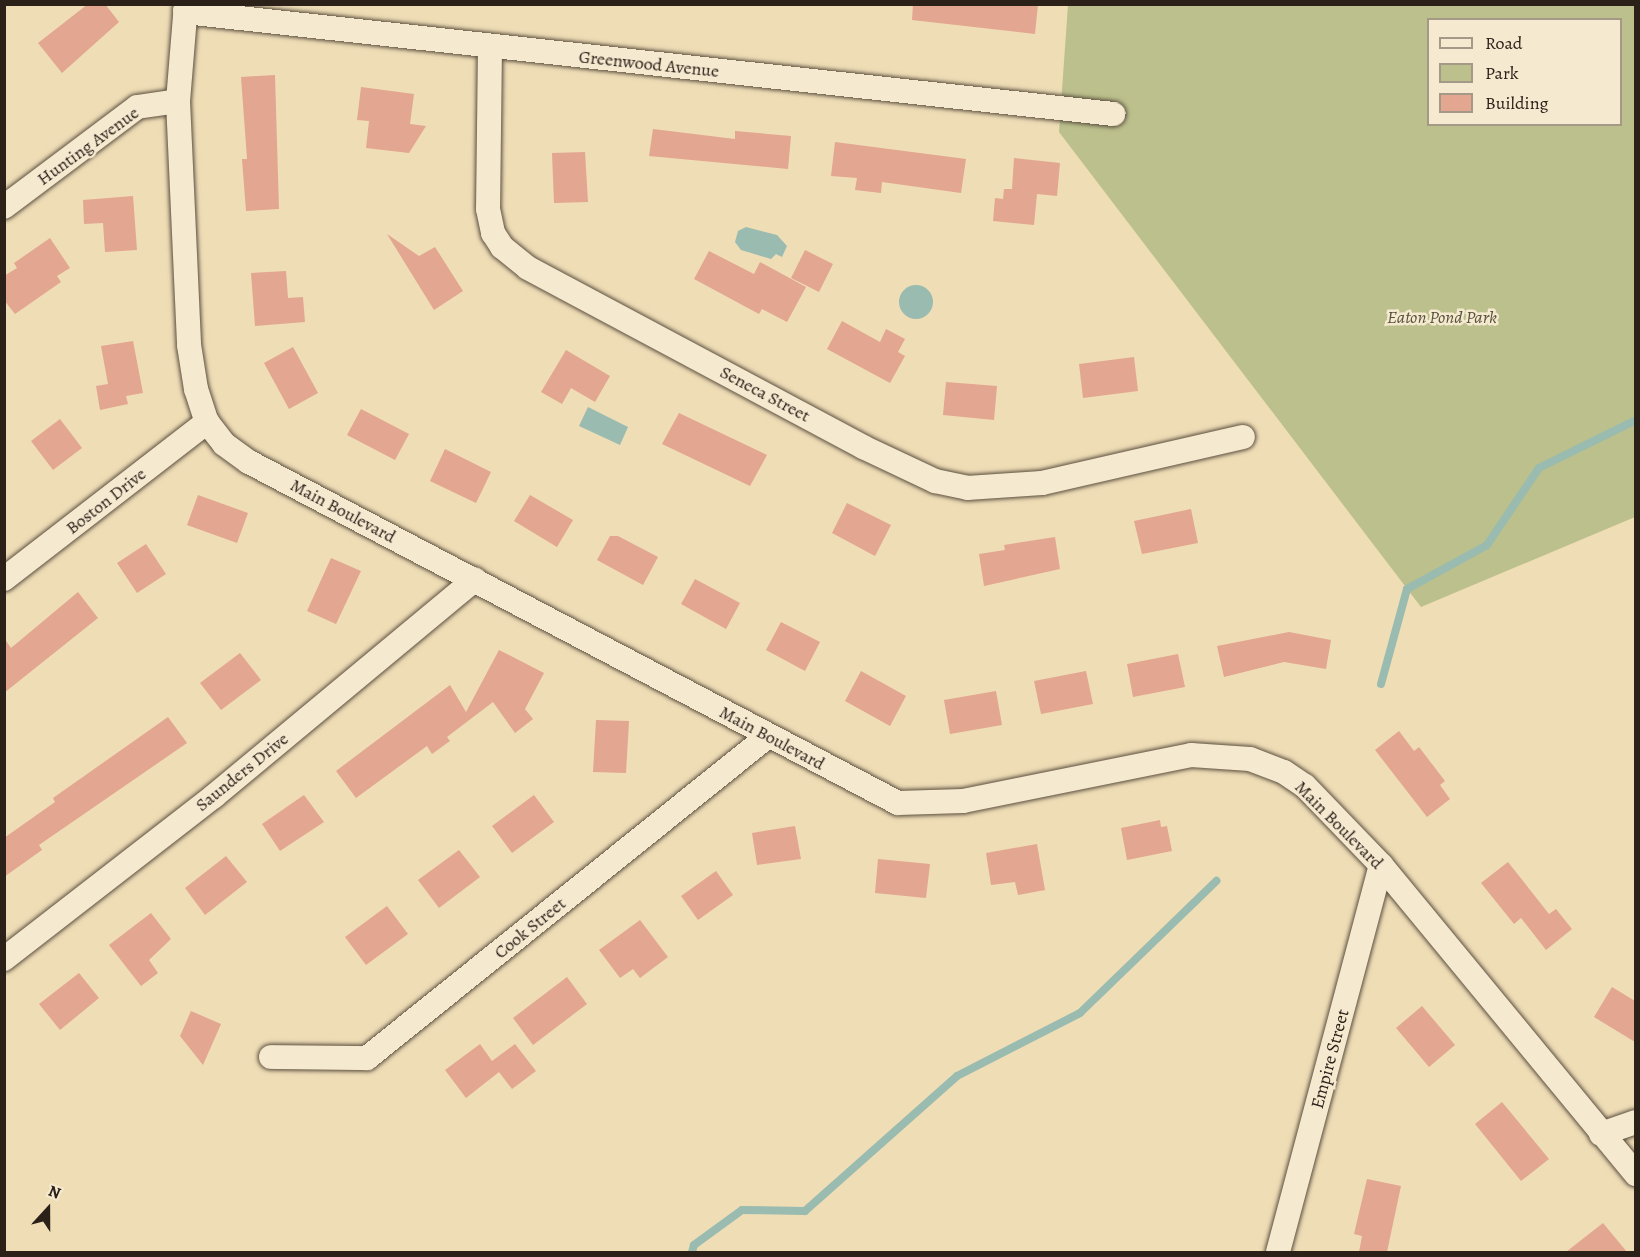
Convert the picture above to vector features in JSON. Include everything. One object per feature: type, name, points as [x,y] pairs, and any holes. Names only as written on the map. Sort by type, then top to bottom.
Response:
[{"type":"street","name":"Greenwood Avenue","points":[[186,8],[490,47],[1113,114]]},
{"type":"street","name":"Main Boulevard","points":[[186,8],[178,100],[189,345],[207,422],[224,444],[249,462],[475,579],[878,795],[910,804],[963,801],[1188,756],[1250,759],[1284,772],[1305,786],[1381,865],[1635,1174]]},
{"type":"street","name":"Seneca Street","points":[[490,47],[488,209],[493,233],[502,247],[528,268],[863,447],[935,481],[967,488],[1042,483],[1243,437]]},
{"type":"street","name":"Hunting Avenue","points":[[4,207],[137,107],[178,100]]},
{"type":"street","name":"Boston Drive","points":[[4,579],[207,422]]},
{"type":"street","name":"Saunders Drive","points":[[4,959],[214,796],[475,579]]},
{"type":"street","name":"Cook Street","points":[[271,1056],[368,1058],[768,736]]},
{"type":"street","name":"Empire Street","points":[[1278,1252],[1381,865]]},
{"type":"street","points":[[1601,1134],[1635,1122]]},
{"type":"green space","name":"Eaton Pond Park","points":[[1068,5],[1635,5],[1635,517],[1421,607],[1059,132]]},
{"type":"water","points":[[746,227],[777,235],[787,246],[782,257],[776,254],[771,259],[741,250],[735,242],[738,231]]},
{"type":"water","points":[[916,285],[928,290],[933,302],[928,314],[916,319],[904,314],[899,302],[904,290]]},
{"type":"water","points":[[588,407],[628,427],[620,445],[579,426]]},
{"type":"building","points":[[88,4],[105,4],[119,22],[62,73],[38,43]]},
{"type":"building","points":[[913,4],[1038,4],[1035,34],[912,20]]},
{"type":"building","points":[[275,75],[279,209],[246,211],[242,159],[247,159],[241,77]]},
{"type":"building","points":[[361,87],[414,94],[410,124],[426,126],[409,153],[366,148],[369,121],[357,120]]},
{"type":"building","points":[[653,129],[735,139],[735,131],[791,136],[788,169],[649,156]]},
{"type":"building","points":[[835,142],[966,159],[961,193],[882,182],[881,193],[855,190],[857,178],[831,176]]},
{"type":"building","points":[[585,152],[588,202],[554,203],[552,153]]},
{"type":"building","points":[[1014,158],[1060,163],[1057,196],[1037,194],[1034,225],[993,221],[995,198],[1003,199],[1004,189],[1012,189]]},
{"type":"building","points":[[133,196],[137,250],[105,252],[103,223],[84,224],[83,200]]},
{"type":"building","points":[[387,234],[419,256],[435,247],[463,291],[434,310]]},
{"type":"building","points":[[50,238],[70,268],[57,276],[61,282],[15,314],[4,300],[4,276],[17,268],[14,263]]},
{"type":"building","points":[[805,250],[833,264],[819,292],[791,278]]},
{"type":"building","points":[[709,251],[754,274],[760,262],[806,287],[787,322],[762,309],[759,314],[694,279]]},
{"type":"building","points":[[286,271],[288,298],[303,297],[305,322],[255,326],[251,273]]},
{"type":"building","points":[[842,321],[880,342],[886,329],[905,339],[898,352],[905,356],[890,383],[827,349]]},
{"type":"building","points":[[133,341],[143,393],[126,396],[128,404],[100,410],[96,386],[108,384],[101,346]]},
{"type":"building","points":[[293,347],[318,393],[289,409],[264,363]]},
{"type":"building","points":[[566,350],[610,376],[595,402],[571,388],[562,404],[541,392]]},
{"type":"building","points":[[1134,357],[1138,391],[1083,398],[1079,364]]},
{"type":"building","points":[[946,382],[997,386],[994,420],[943,415]]},
{"type":"building","points":[[361,409],[409,434],[395,460],[347,435]]},
{"type":"building","points":[[679,413],[767,455],[750,486],[662,444]]},
{"type":"building","points":[[60,419],[82,448],[53,470],[31,441]]},
{"type":"building","points":[[445,449],[491,472],[476,503],[430,481]]},
{"type":"building","points":[[198,495],[248,513],[237,543],[187,525]]},
{"type":"building","points":[[530,495],[573,520],[557,547],[514,521]]},
{"type":"building","points":[[847,503],[891,525],[875,556],[832,533]]},
{"type":"building","points":[[1191,509],[1198,543],[1142,554],[1134,521]]},
{"type":"building","points":[[610,536],[618,536],[658,557],[643,585],[597,560]]},
{"type":"building","points":[[1055,537],[1060,569],[984,586],[979,554],[1005,550],[1004,545]]},
{"type":"building","points":[[146,544],[166,574],[137,593],[117,563]]},
{"type":"building","points":[[331,558],[361,571],[336,624],[307,611]]},
{"type":"building","points":[[695,579],[740,603],[726,629],[681,604]]},
{"type":"building","points":[[78,592],[98,618],[4,693],[4,638],[11,648]]},
{"type":"building","points":[[781,622],[820,642],[805,671],[766,650]]},
{"type":"building","points":[[1289,632],[1331,640],[1326,669],[1284,662],[1224,677],[1217,646]]},
{"type":"building","points":[[499,650],[544,673],[525,709],[533,719],[515,733],[493,702],[447,737],[450,741],[432,754],[427,746],[356,798],[336,771],[450,685],[466,712]]},
{"type":"building","points":[[240,653],[261,680],[221,710],[200,683]]},
{"type":"building","points":[[1178,654],[1185,687],[1133,697],[1127,664]]},
{"type":"building","points":[[861,671],[906,696],[890,726],[845,701]]},
{"type":"building","points":[[1086,671],[1093,704],[1041,714],[1034,681]]},
{"type":"building","points":[[996,691],[1002,725],[950,734],[944,700]]},
{"type":"building","points":[[168,717],[187,743],[39,845],[42,850],[4,877],[4,838],[55,802],[53,798]]},
{"type":"building","points":[[596,720],[629,721],[626,773],[593,772]]},
{"type":"building","points":[[1399,731],[1414,751],[1419,747],[1445,781],[1440,785],[1450,799],[1427,817],[1375,750]]},
{"type":"building","points":[[304,795],[324,822],[280,851],[262,824]]},
{"type":"building","points":[[534,795],[554,822],[512,853],[492,826]]},
{"type":"building","points":[[1160,820],[1161,827],[1167,826],[1172,851],[1127,860],[1121,828]]},
{"type":"building","points":[[795,826],[801,859],[757,865],[752,833]]},
{"type":"building","points":[[1037,844],[1045,890],[1018,895],[1015,882],[991,885],[986,853]]},
{"type":"building","points":[[459,850],[480,877],[439,908],[418,880]]},
{"type":"building","points":[[226,856],[247,882],[205,915],[185,888]]},
{"type":"building","points":[[878,859],[930,864],[926,898],[875,893]]},
{"type":"building","points":[[1508,862],[1549,914],[1556,909],[1572,929],[1546,950],[1521,918],[1514,924],[1481,883]]},
{"type":"building","points":[[716,871],[733,895],[698,920],[681,896]]},
{"type":"building","points":[[387,906],[408,934],[366,965],[345,937]]},
{"type":"building","points":[[151,913],[171,939],[149,960],[158,973],[141,986],[109,945]]},
{"type":"building","points":[[640,920],[668,957],[640,978],[633,969],[620,978],[599,950]]},
{"type":"building","points":[[79,973],[99,998],[60,1030],[39,1004]]},
{"type":"building","points":[[567,977],[587,1004],[533,1045],[513,1018]]},
{"type":"building","points":[[1612,987],[1635,1001],[1635,1042],[1594,1017]]},
{"type":"building","points":[[1422,1006],[1455,1045],[1429,1067],[1396,1028]]},
{"type":"building","points":[[191,1011],[221,1024],[203,1065],[180,1036]]},
{"type":"building","points":[[480,1044],[492,1061],[515,1044],[536,1071],[512,1089],[499,1072],[466,1098],[445,1070]]},
{"type":"building","points":[[1502,1102],[1549,1159],[1521,1181],[1475,1124]]},
{"type":"building","points":[[1367,1179],[1401,1186],[1387,1252],[1359,1252],[1362,1236],[1354,1234]]},
{"type":"building","points":[[1603,1223],[1627,1252],[1566,1252]]},
{"type":"waterway","points":[[1381,684],[1407,589],[1487,545],[1539,468],[1636,420]]},
{"type":"waterway","points":[[692,1252],[694,1245],[742,1210],[805,1211],[957,1076],[1080,1013],[1216,881]]}]
